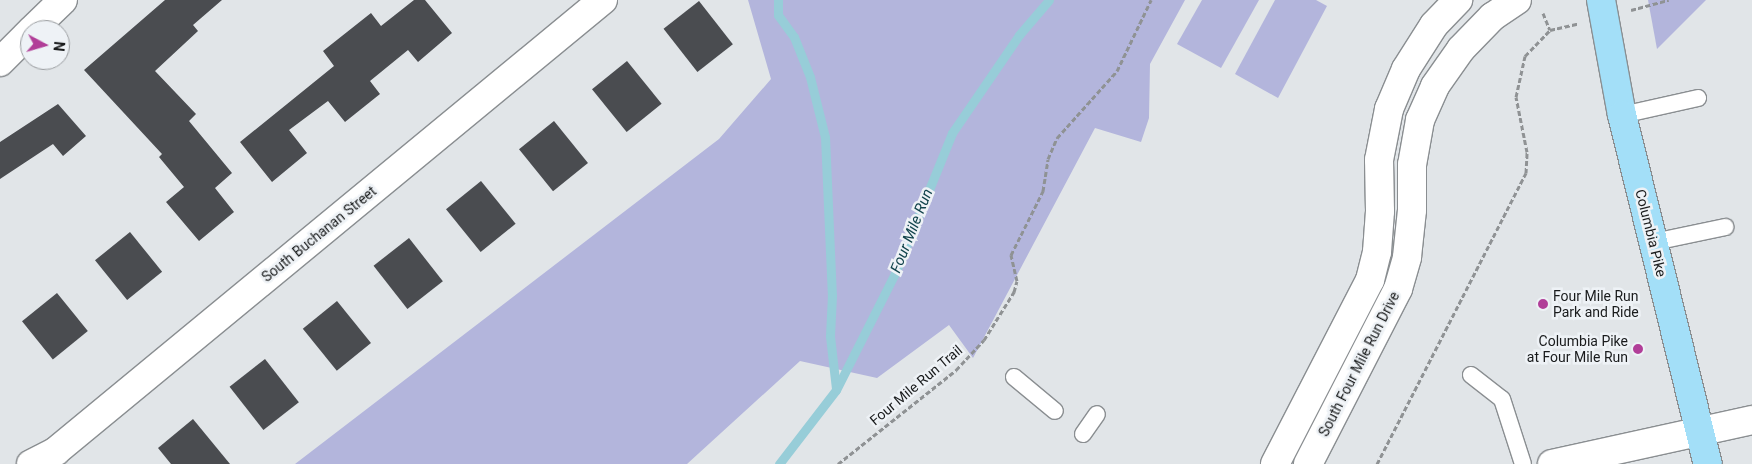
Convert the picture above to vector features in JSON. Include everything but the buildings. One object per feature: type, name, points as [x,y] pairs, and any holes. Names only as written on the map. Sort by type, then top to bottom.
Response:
[{"type":"main road","name":"Columbia Pike","points":[[1601,0],[1622,115],[1708,464]]},
{"type":"street","points":[[42,20],[63,0]]},
{"type":"street","name":"South Buchanan Street","points":[[31,464],[56,451],[603,0]]},
{"type":"street","name":"South Four Mile Run Drive","points":[[1274,464],[1370,280],[1379,227],[1379,160],[1390,109],[1406,69],[1434,26],[1458,0]]},
{"type":"street","name":"South Four Mile Run Drive","points":[[1308,464],[1398,289],[1407,257],[1412,210],[1412,165],[1420,120],[1435,86],[1461,49],[1492,17],[1529,2]]},
{"type":"street","points":[[0,62],[20,42]]},
{"type":"street","points":[[1552,464],[1752,420]]},
{"type":"lane","points":[[1622,115],[1698,98]]},
{"type":"lane","points":[[1654,242],[1725,227]]},
{"type":"lane","points":[[1471,375],[1502,399],[1522,464]]},
{"type":"lane","points":[[1014,377],[1055,411]]},
{"type":"lane","points":[[1083,434],[1097,414]]},
{"type":"path","name":"Four Mile Run Trail","points":[[838,464],[956,370],[984,340],[1014,292],[1017,281],[1011,255],[1043,191],[1048,159],[1057,138],[1117,71],[1151,0]]},
{"type":"path","points":[[1648,5],[1669,0]]},
{"type":"path","points":[[1377,464],[1526,173],[1526,152],[1516,97],[1525,56],[1550,30],[1529,2]]},
{"type":"shaded area","points":[[748,0],[1185,0],[1150,64],[1149,118],[1141,142],[1095,128],[973,358],[949,325],[877,378],[800,361],[687,464],[295,464],[719,139],[771,79]]},
{"type":"shaded area","points":[[1202,0],[1259,0],[1221,68],[1177,44]]},
{"type":"shaded area","points":[[1275,0],[1316,0],[1327,6],[1278,98],[1235,74]]},
{"type":"shaded area","points":[[1648,0],[1706,0],[1657,49]]},
{"type":"waterway","points":[[778,0],[778,15],[794,37],[810,77],[825,137],[832,295],[830,336],[836,389]]},
{"type":"waterway","name":"Four Mile Run","points":[[779,464],[836,390],[896,271],[952,133],[1019,35],[1049,0]]},
{"type":"place","name":"Four Mile Run Park and Ride","points":[[1543,304]]},
{"type":"place","name":"Columbia Pike at Four Mile Run","points":[[1638,349]]}]
